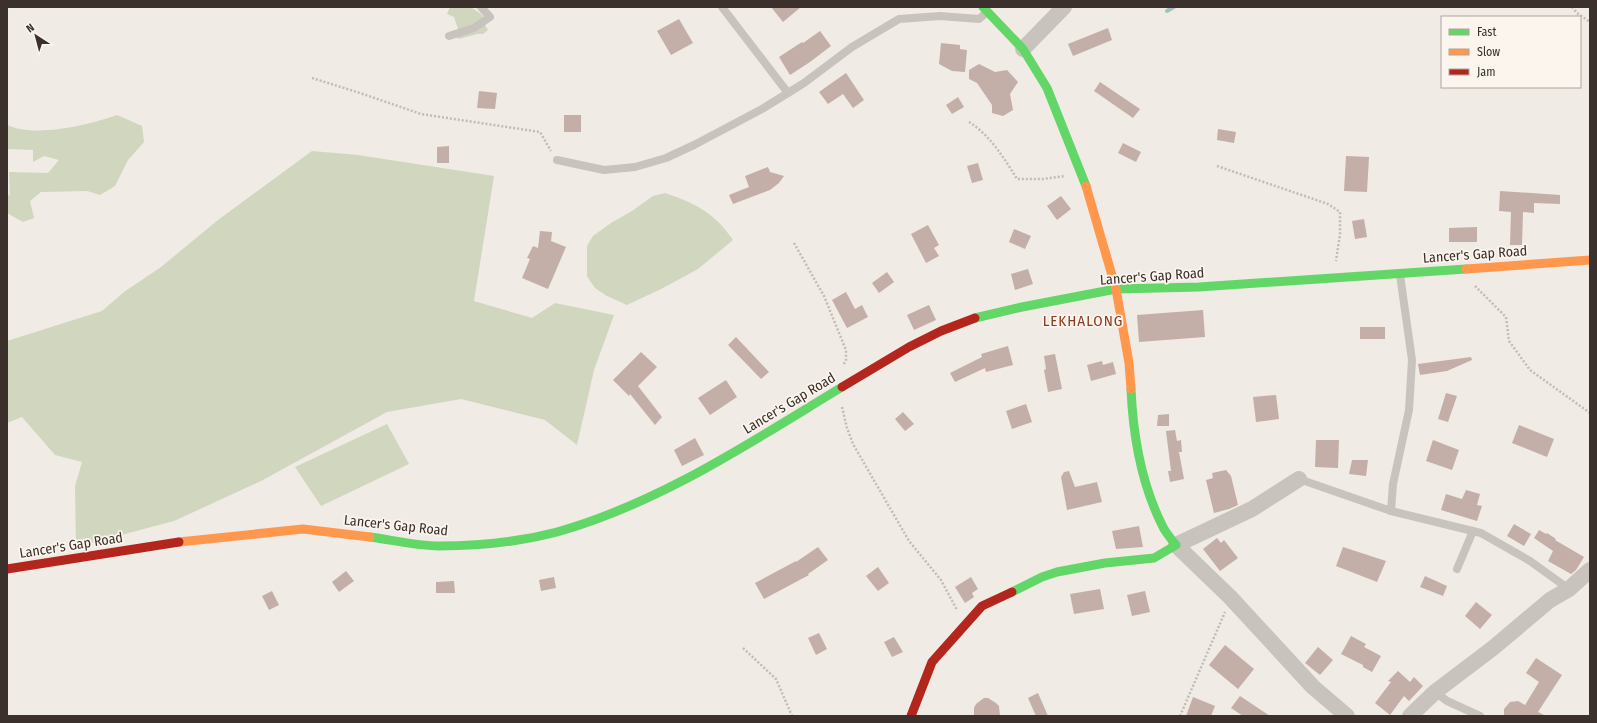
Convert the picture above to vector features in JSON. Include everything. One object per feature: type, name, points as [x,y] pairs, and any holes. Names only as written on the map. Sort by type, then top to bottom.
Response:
[{"type":"main road","points":[[911,716],[932,662],[964,624],[982,606],[1042,577],[1057,572],[1105,563],[1154,558],[1176,545],[1162,526],[1144,480],[1132,415],[1129,363],[1116,289],[1082,174],[1047,88],[1023,49],[986,9]]},
{"type":"main road","name":"Lancer's Gap Road","points":[[7,569],[171,543],[303,528],[438,546],[497,543],[556,532],[624,509],[715,464],[909,347],[941,331],[972,319],[1022,307],[1116,289],[1199,287],[1590,260]]},
{"type":"street","points":[[1023,49],[1064,7]]},
{"type":"street","points":[[1300,479],[1252,509],[1176,545],[1230,596],[1313,687],[1347,716]]},
{"type":"street","points":[[1410,716],[1435,692],[1493,648],[1550,600],[1569,589],[1590,570]]},
{"type":"lane","points":[[449,36],[474,28],[490,17],[481,7]]},
{"type":"lane","points":[[722,7],[788,93]]},
{"type":"lane","points":[[557,160],[604,170],[635,167],[666,158],[694,146],[762,109],[788,93],[852,47],[899,19],[940,16],[979,19],[986,9]]},
{"type":"lane","points":[[1391,511],[1393,484],[1409,410],[1412,360],[1399,272]]},
{"type":"lane","points":[[1300,479],[1391,511],[1481,533],[1530,561],[1569,589]]},
{"type":"lane","points":[[1457,569],[1473,531]]},
{"type":"lane","points":[[1435,692],[1447,701],[1480,716]]},
{"type":"path","points":[[1572,7],[1577,13],[1590,22]]},
{"type":"path","points":[[312,78],[360,92],[421,114],[540,132],[557,160]]},
{"type":"path","points":[[969,122],[978,128],[1001,154],[1017,179],[1043,179],[1082,174]]},
{"type":"path","points":[[1217,166],[1328,204],[1340,212],[1340,234],[1334,277]]},
{"type":"path","points":[[794,244],[824,296],[846,350],[846,361],[842,366]]},
{"type":"path","points":[[1466,268],[1475,286],[1506,317],[1509,340],[1530,370],[1590,413]]},
{"type":"path","points":[[838,390],[847,428],[853,444],[909,541],[941,580],[964,624]]},
{"type":"path","points":[[1180,716],[1223,618],[1230,596]]},
{"type":"path","points":[[743,648],[776,679],[792,716]]},
{"type":"green space","points":[[450,7],[472,8],[484,18],[485,25],[488,30],[483,34],[477,34],[459,39],[454,35],[458,29],[454,17],[447,14]]},
{"type":"green space","points":[[117,115],[142,126],[144,142],[128,160],[115,186],[100,195],[87,191],[41,192],[30,201],[34,218],[23,222],[7,213],[7,194],[10,196],[9,172],[48,173],[59,160],[44,156],[33,162],[33,150],[7,149],[7,125],[19,129],[32,130],[62,129],[92,123]]},
{"type":"green space","points":[[312,151],[358,155],[494,176],[474,301],[532,318],[555,303],[614,315],[594,370],[577,445],[545,420],[461,399],[387,412],[261,481],[174,521],[76,547],[75,486],[82,462],[55,455],[22,417],[7,423],[7,341],[102,311],[124,292],[161,267],[218,220]]},
{"type":"green space","points":[[665,193],[704,210],[719,223],[733,240],[698,269],[627,305],[607,296],[595,288],[587,276],[587,246],[593,236],[611,223],[632,211],[653,196]]},
{"type":"green space","points":[[387,424],[409,464],[321,506],[295,467]]},
{"type":"building","points":[[771,7],[801,7],[783,22]]},
{"type":"building","points":[[679,19],[693,43],[671,55],[657,31]]},
{"type":"building","points":[[1108,28],[1112,40],[1073,56],[1068,44]]},
{"type":"building","points":[[820,31],[831,46],[790,75],[779,57]]},
{"type":"building","points":[[941,43],[960,45],[960,49],[967,50],[965,72],[952,71],[939,64]]},
{"type":"building","points":[[979,64],[995,72],[1007,70],[1018,82],[1010,94],[1013,110],[1003,116],[992,113],[992,105],[977,83],[969,79],[969,70]]},
{"type":"building","points":[[846,73],[864,100],[853,108],[843,94],[828,104],[819,92]]},
{"type":"building","points":[[1100,82],[1140,109],[1133,118],[1094,91]]},
{"type":"building","points":[[479,91],[497,93],[495,109],[477,108]]},
{"type":"building","points":[[958,97],[964,107],[952,114],[946,105]]},
{"type":"building","points":[[564,115],[581,115],[581,132],[564,132]]},
{"type":"building","points":[[1218,129],[1236,132],[1234,143],[1217,140]]},
{"type":"building","points":[[1123,143],[1141,152],[1136,162],[1118,153]]},
{"type":"building","points":[[449,146],[449,163],[437,163],[437,147]]},
{"type":"building","points":[[1346,156],[1369,157],[1367,192],[1344,191]]},
{"type":"building","points":[[978,163],[983,180],[972,183],[967,166]]},
{"type":"building","points":[[768,167],[770,172],[784,176],[779,183],[770,190],[733,204],[729,195],[749,187],[745,176]]},
{"type":"building","points":[[1500,191],[1560,195],[1560,204],[1534,203],[1534,213],[1523,212],[1522,245],[1510,245],[1511,212],[1499,211]]},
{"type":"building","points":[[1061,196],[1071,209],[1057,220],[1047,206]]},
{"type":"building","points":[[1364,219],[1367,237],[1355,239],[1352,221]]},
{"type":"building","points":[[928,225],[939,245],[934,248],[939,256],[926,263],[911,234]]},
{"type":"building","points":[[1477,227],[1477,242],[1449,242],[1449,228]]},
{"type":"building","points":[[1014,229],[1031,236],[1025,249],[1009,242]]},
{"type":"building","points":[[540,231],[552,232],[551,241],[566,247],[548,289],[522,278],[530,259],[527,258],[533,246],[538,248]]},
{"type":"building","points":[[1028,269],[1033,284],[1015,290],[1011,274]]},
{"type":"building","points":[[887,272],[894,282],[879,293],[872,283]]},
{"type":"building","points":[[846,292],[855,309],[862,305],[868,317],[847,328],[832,300]]},
{"type":"building","points":[[929,305],[936,320],[914,330],[907,315]]},
{"type":"building","points":[[1203,310],[1205,337],[1139,342],[1137,315]]},
{"type":"building","points":[[1360,327],[1385,327],[1385,339],[1360,339]]},
{"type":"building","points":[[736,337],[769,372],[761,379],[728,345]]},
{"type":"building","points":[[1008,346],[1013,365],[986,372],[985,368],[955,382],[950,373],[982,357],[981,354]]},
{"type":"building","points":[[641,352],[657,367],[638,386],[662,417],[655,425],[630,394],[629,396],[613,380]]},
{"type":"building","points":[[1055,354],[1062,389],[1048,392],[1044,370],[1046,369],[1044,356]]},
{"type":"building","points":[[1471,357],[1472,360],[1447,371],[1420,375],[1418,364]]},
{"type":"building","points":[[1102,361],[1103,365],[1113,362],[1116,374],[1091,381],[1087,365]]},
{"type":"building","points":[[726,380],[737,397],[710,415],[698,398]]},
{"type":"building","points":[[1446,393],[1457,396],[1448,422],[1438,419]]},
{"type":"building","points":[[1276,395],[1279,419],[1256,422],[1253,397]]},
{"type":"building","points":[[1026,404],[1032,422],[1012,429],[1006,411]]},
{"type":"building","points":[[903,412],[914,424],[905,431],[895,419]]},
{"type":"building","points":[[1169,414],[1169,426],[1157,426],[1158,415]]},
{"type":"building","points":[[1519,425],[1554,439],[1547,457],[1512,443]]},
{"type":"building","points":[[1175,430],[1177,441],[1181,440],[1182,452],[1179,452],[1184,479],[1170,482],[1168,471],[1171,471],[1166,431]]},
{"type":"building","points":[[695,438],[704,455],[682,466],[674,450]]},
{"type":"building","points":[[1316,440],[1339,440],[1338,468],[1315,467]]},
{"type":"building","points":[[1433,440],[1459,450],[1452,470],[1426,461]]},
{"type":"building","points":[[1352,460],[1368,460],[1366,476],[1349,474]]},
{"type":"building","points":[[1226,470],[1231,476],[1238,505],[1214,513],[1206,480],[1213,478],[1212,473]]},
{"type":"building","points":[[1069,471],[1075,487],[1097,482],[1102,502],[1067,510],[1061,477],[1064,472]]},
{"type":"building","points":[[1466,490],[1480,494],[1477,505],[1482,506],[1477,521],[1441,510],[1446,494],[1462,499]]},
{"type":"building","points":[[1514,524],[1531,534],[1524,546],[1507,536]]},
{"type":"building","points":[[1139,526],[1143,547],[1116,549],[1112,531]]},
{"type":"building","points":[[1539,530],[1546,534],[1547,533],[1556,539],[1555,540],[1584,557],[1576,570],[1571,574],[1548,561],[1553,551],[1534,538]]},
{"type":"building","points":[[1217,538],[1221,543],[1224,540],[1238,558],[1220,571],[1203,549]]},
{"type":"building","points":[[818,547],[828,560],[808,574],[809,575],[764,599],[755,583],[796,562]]},
{"type":"building","points":[[1343,547],[1386,561],[1377,582],[1336,566]]},
{"type":"building","points":[[878,567],[889,583],[878,591],[866,576]]},
{"type":"building","points":[[346,571],[354,581],[339,592],[332,582]]},
{"type":"building","points":[[1425,576],[1447,586],[1443,596],[1420,587]]},
{"type":"building","points":[[554,577],[556,588],[541,591],[539,580]]},
{"type":"building","points":[[971,577],[978,589],[972,593],[974,597],[965,603],[955,587]]},
{"type":"building","points":[[454,581],[455,593],[436,593],[436,582]]},
{"type":"building","points":[[1100,589],[1104,609],[1074,614],[1070,594]]},
{"type":"building","points":[[272,591],[279,605],[269,610],[262,596]]},
{"type":"building","points":[[1145,591],[1150,612],[1132,616],[1127,595]]},
{"type":"building","points":[[1476,602],[1492,615],[1480,629],[1465,616]]},
{"type":"building","points":[[819,633],[827,649],[816,655],[808,638]]},
{"type":"building","points":[[1351,636],[1366,644],[1364,647],[1381,656],[1372,672],[1363,667],[1363,665],[1341,654]]},
{"type":"building","points":[[894,637],[903,652],[892,657],[884,642]]},
{"type":"building","points":[[1225,645],[1254,669],[1238,689],[1209,665]]},
{"type":"building","points":[[1318,647],[1333,660],[1320,675],[1305,663]]},
{"type":"building","points":[[1536,658],[1562,675],[1538,712],[1546,716],[1504,716],[1504,709],[1510,702],[1518,701],[1525,705],[1539,682],[1526,673]]},
{"type":"building","points":[[1398,671],[1410,682],[1414,677],[1423,686],[1409,701],[1404,696],[1390,715],[1375,703],[1391,682],[1388,681]]},
{"type":"building","points":[[1038,693],[1048,716],[1036,716],[1028,698]]},
{"type":"building","points":[[1240,696],[1270,716],[1243,716],[1231,708]]},
{"type":"building","points":[[1193,697],[1215,706],[1211,716],[1186,716]]},
{"type":"building","points":[[984,698],[988,698],[999,706],[1000,716],[974,716],[974,708],[976,704]]},
{"type":"waterway","points":[[1167,11],[1174,7]]},
{"type":"traffic: fast","points":[[983,7],[1023,49],[1047,88],[1086,186]]},
{"type":"traffic: fast","points":[[975,318],[1022,307],[1116,289],[1199,287],[1466,269]]},
{"type":"traffic: fast","points":[[370,537],[422,545],[454,546],[483,544],[513,541],[543,535],[595,520],[632,505],[704,469],[842,387]]},
{"type":"traffic: fast","points":[[1012,592],[1042,577],[1057,572],[1105,563],[1154,558],[1176,545],[1166,533],[1162,525],[1143,476],[1136,441],[1131,389]]},
{"type":"traffic: slow","points":[[1086,186],[1116,289],[1129,363],[1131,389]]},
{"type":"traffic: slow","points":[[1466,269],[1590,260]]},
{"type":"traffic: slow","points":[[179,542],[303,529],[370,537]]},
{"type":"traffic: jam","points":[[842,387],[909,347],[941,331],[975,318]]},
{"type":"traffic: jam","points":[[7,569],[179,542]]},
{"type":"traffic: jam","points":[[911,716],[932,662],[982,606],[1012,592]]},
{"type":"district","name":"LEKHALONG","points":[[1083,321]]}]
